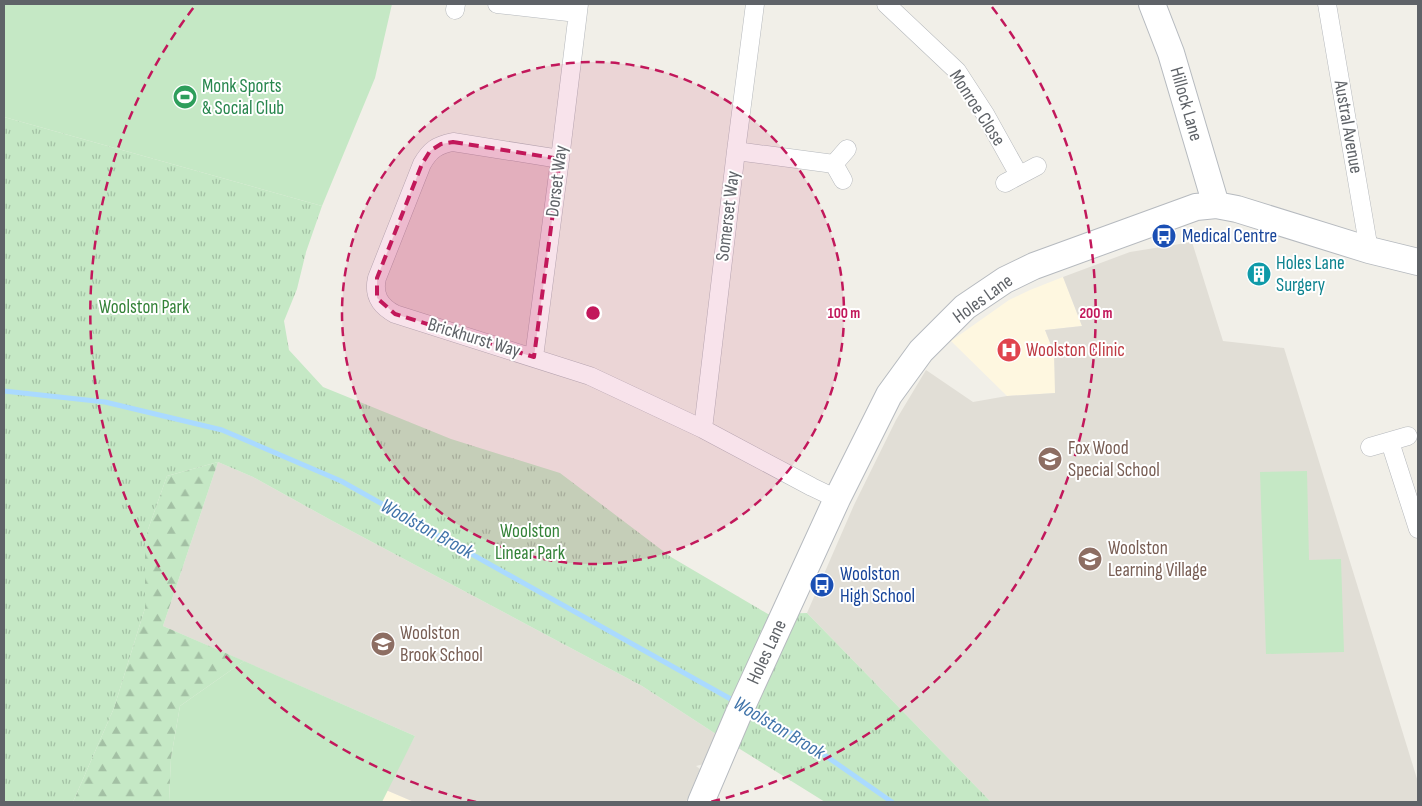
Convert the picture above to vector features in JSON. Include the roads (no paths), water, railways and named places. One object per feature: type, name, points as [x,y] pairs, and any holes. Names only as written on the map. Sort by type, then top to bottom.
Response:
[{"type":"street","points":[[497,4],[578,8]]},
{"type":"street","name":"Somerset Way","points":[[704,429],[755,4]]},
{"type":"street","name":"Monroe Close","points":[[886,4],[956,71],[980,106],[1012,179],[1037,166]]},
{"type":"street","name":"Hillock Lane","points":[[1152,4],[1171,52],[1216,205]]},
{"type":"street","name":"Austral Avenue","points":[[1327,4],[1369,250]]},
{"type":"street","name":"Dorset Way","points":[[534,357],[578,8]]},
{"type":"street","name":"Brickhurst Way","points":[[560,159],[453,142],[441,144],[430,151],[422,164],[376,284],[377,298],[388,310],[395,314],[534,357],[613,385],[704,429],[837,499]]},
{"type":"street","points":[[834,164],[847,149]]},
{"type":"street","points":[[736,151],[834,164]]},
{"type":"street","points":[[834,164],[843,180]]},
{"type":"street","name":"Holes Lane","points":[[701,802],[837,499],[889,395],[921,351],[965,307],[1005,280],[1029,269],[1196,207],[1216,205],[1250,212],[1369,250],[1418,262]]},
{"type":"street","points":[[1370,447],[1408,436]]},
{"type":"street","points":[[1390,442],[1418,530]]},
{"type":"waterway","name":"Woolston Brook","points":[[4,391],[105,402],[222,430],[341,481],[736,702]]},
{"type":"waterway","name":"Woolston Brook","points":[[748,709],[800,738],[892,802]]},
{"type":"place","name":"Monk Sports & Social Club","points":[[185,97]]},
{"type":"place","name":"Medical Centre","points":[[1164,236]]},
{"type":"place","name":"Holes Lane Surgery","points":[[1259,274]]},
{"type":"place","name":"Woolston Clinic","points":[[1009,350]]},
{"type":"place","name":"Fox Wood Special School","points":[[1050,459]]},
{"type":"place","name":"Woolston Learning Village","points":[[1090,559]]},
{"type":"place","name":"Woolston High School","points":[[822,585]]},
{"type":"place","name":"Woolston Brook School","points":[[383,644]]},
{"type":"park label","name":"Woolston Park","points":[[144,307]]},
{"type":"park label","name":"Woolston Linear Park","points":[[530,542]]}]
